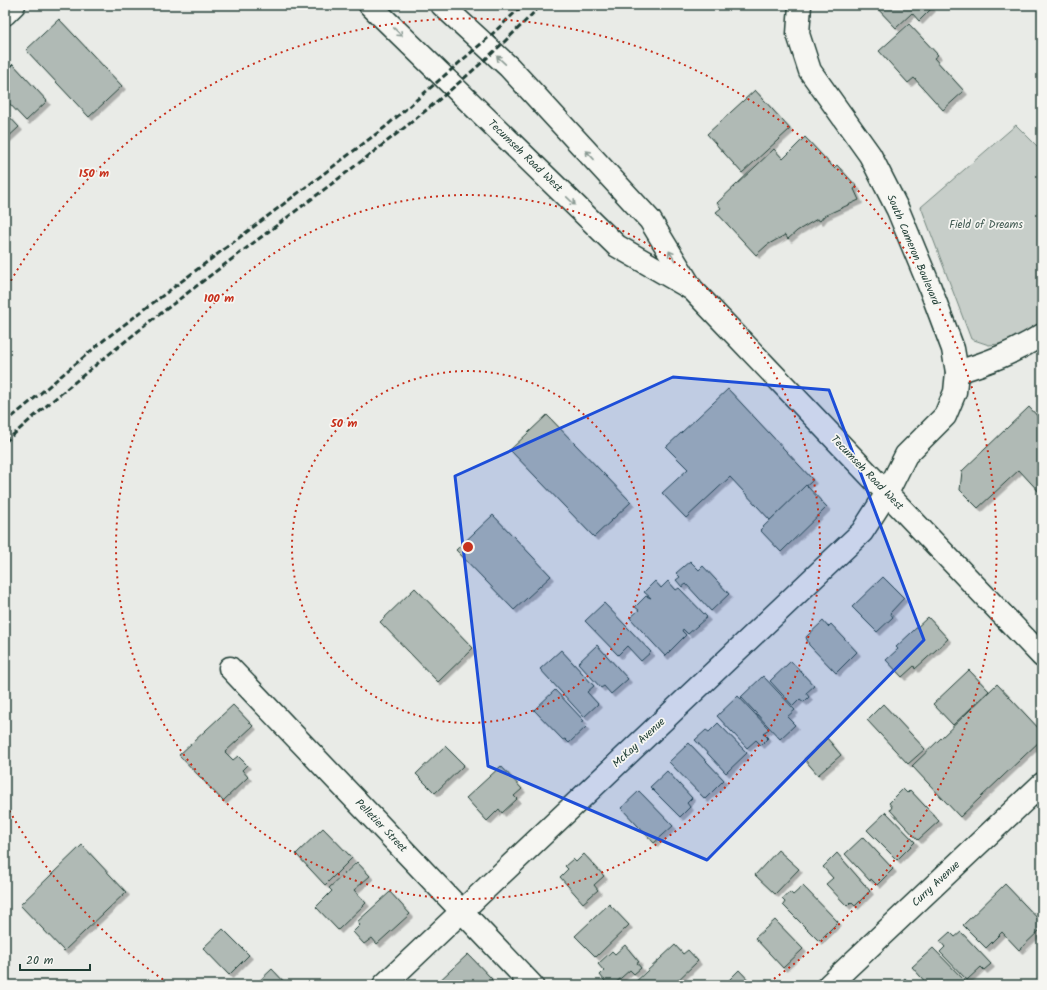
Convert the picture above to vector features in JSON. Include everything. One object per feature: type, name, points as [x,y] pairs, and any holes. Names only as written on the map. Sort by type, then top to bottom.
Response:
[{"type":"street","points":[[5,14],[14,5]]},
{"type":"street","name":"Tecumseh Road West","points":[[370,5],[617,246],[692,289]]},
{"type":"street","name":"Tecumseh Road West","points":[[442,5],[509,68],[650,220],[692,289],[1042,656]]},
{"type":"street","name":"South Cameron Boulevard","points":[[800,5],[798,34],[810,71],[870,155],[894,204],[929,285],[952,349],[958,372],[955,392],[945,416],[906,455],[887,493]]},
{"type":"street","points":[[958,372],[1001,358],[1018,350],[1042,335]]},
{"type":"street","name":"McKay Avenue","points":[[384,985],[862,532],[887,493]]},
{"type":"street","name":"Pelletier Street","points":[[230,668],[532,985]]},
{"type":"street","name":"Curry Avenue","points":[[829,985],[1042,784]]},
{"type":"highlighted area","points":[[673,377],[829,390],[924,640],[707,860],[488,766],[455,476]]},
{"type":"green space","name":"Field of Dreams","points":[[1016,125],[1042,151],[1042,323],[1011,343],[989,345],[971,339],[921,207]]},
{"type":"building","points":[[874,5],[929,5],[932,8],[919,21],[912,13],[896,28]]},
{"type":"building","points":[[59,19],[122,86],[89,117],[26,50]]},
{"type":"building","points":[[909,24],[938,55],[934,58],[964,91],[943,110],[914,78],[908,83],[879,51]]},
{"type":"building","points":[[13,64],[47,101],[26,121],[5,99],[5,72]]},
{"type":"building","points":[[755,90],[790,129],[742,173],[707,134]]},
{"type":"building","points":[[5,112],[19,127],[5,140]]},
{"type":"building","points":[[805,137],[834,168],[837,165],[857,187],[854,189],[859,200],[824,216],[820,221],[817,219],[797,231],[788,239],[785,235],[767,245],[756,255],[716,212],[721,208],[717,203],[774,149],[783,159]]},
{"type":"building","points":[[728,389],[813,480],[770,520],[730,477],[686,518],[662,493],[688,469],[666,447]]},
{"type":"building","points":[[1029,407],[1042,421],[1042,495],[1019,470],[978,508],[960,490],[962,471]]},
{"type":"building","points":[[547,415],[631,502],[594,537],[510,450]]},
{"type":"building","points":[[806,485],[827,507],[781,552],[760,530]]},
{"type":"building","points":[[493,515],[551,576],[514,610],[456,550]]},
{"type":"building","points":[[690,561],[699,570],[703,566],[729,594],[711,611],[686,584],[682,587],[676,580],[680,577],[676,573]]},
{"type":"building","points":[[883,577],[904,598],[890,613],[893,617],[877,632],[852,607]]},
{"type":"building","points":[[655,581],[661,588],[668,581],[676,590],[679,588],[707,617],[688,634],[683,629],[682,631],[686,635],[665,656],[630,618],[639,610],[635,607],[646,596],[651,598],[644,592]]},
{"type":"building","points":[[415,588],[473,648],[438,682],[380,622]]},
{"type":"building","points":[[604,603],[651,652],[641,661],[627,646],[618,655],[585,621]]},
{"type":"building","points":[[928,617],[948,639],[915,669],[914,666],[902,677],[886,660],[898,649],[896,647]]},
{"type":"building","points":[[823,621],[828,627],[831,624],[857,652],[836,673],[809,645],[806,637]]},
{"type":"building","points":[[597,645],[628,679],[611,694],[604,686],[601,688],[578,663]]},
{"type":"building","points":[[561,650],[594,686],[587,692],[598,704],[584,717],[540,669]]},
{"type":"building","points":[[791,661],[814,686],[806,693],[809,697],[804,702],[800,699],[793,706],[770,681]]},
{"type":"building","points":[[969,670],[989,691],[953,725],[933,704]]},
{"type":"building","points":[[763,676],[795,710],[787,717],[795,725],[780,739],[741,697]]},
{"type":"building","points":[[997,684],[1042,732],[1042,739],[960,817],[912,766]]},
{"type":"building","points":[[555,690],[584,721],[581,722],[586,727],[569,743],[565,739],[563,740],[534,710]]},
{"type":"building","points":[[738,696],[769,729],[763,733],[768,738],[761,745],[756,740],[747,748],[717,716]]},
{"type":"building","points":[[883,704],[925,749],[908,764],[867,720]]},
{"type":"building","points":[[233,705],[253,726],[225,752],[233,760],[238,756],[247,765],[242,770],[248,777],[223,801],[179,755]]},
{"type":"building","points":[[718,723],[747,753],[726,773],[695,740],[706,730],[709,732]]},
{"type":"building","points":[[827,738],[841,755],[818,775],[804,759]]},
{"type":"building","points":[[689,743],[724,780],[705,799],[669,762]]},
{"type":"building","points":[[445,746],[464,765],[435,793],[416,774]]},
{"type":"building","points":[[501,766],[522,789],[514,796],[517,799],[502,813],[499,809],[487,821],[466,798]]},
{"type":"building","points":[[667,771],[692,798],[687,803],[690,807],[680,817],[650,787]]},
{"type":"building","points":[[903,789],[907,793],[910,790],[939,821],[918,840],[890,810],[892,807],[889,803]]},
{"type":"building","points":[[639,791],[673,826],[654,843],[621,808]]},
{"type":"building","points":[[886,812],[915,842],[897,860],[867,830]]},
{"type":"building","points":[[323,828],[352,858],[325,885],[296,854]]},
{"type":"building","points":[[863,837],[893,869],[877,885],[871,879],[870,881],[845,854]]},
{"type":"building","points":[[82,845],[126,892],[64,951],[20,905]]},
{"type":"building","points":[[778,850],[799,869],[775,894],[755,875]]},
{"type":"building","points":[[837,853],[870,891],[855,906],[851,902],[847,906],[826,884],[833,878],[823,867]]},
{"type":"building","points":[[584,854],[604,876],[594,885],[598,890],[583,903],[560,877],[568,869],[565,866],[573,859],[576,862]]},
{"type":"building","points":[[357,862],[370,876],[354,890],[366,903],[338,930],[316,907],[332,891],[329,888]]},
{"type":"building","points":[[1005,884],[1042,923],[1042,928],[1019,950],[1002,932],[986,948],[963,925]]},
{"type":"building","points":[[803,886],[838,922],[819,941],[783,905],[785,902],[782,899],[790,892],[793,895]]},
{"type":"building","points":[[390,892],[410,914],[377,944],[372,938],[364,944],[353,932],[360,925],[357,922]]},
{"type":"building","points":[[609,904],[629,925],[596,957],[575,936]]},
{"type":"building","points":[[775,920],[803,949],[783,968],[755,938]]},
{"type":"building","points":[[223,929],[249,955],[229,975],[203,948]]},
{"type":"building","points":[[950,932],[955,937],[961,932],[991,964],[984,970],[981,967],[967,980],[940,952],[945,947],[940,941]]},
{"type":"building","points":[[625,945],[639,962],[637,963],[641,968],[634,974],[630,970],[613,985],[608,985],[600,975],[604,971],[598,964],[612,951],[615,954]]},
{"type":"building","points":[[675,945],[683,954],[688,950],[698,961],[673,985],[632,985]]},
{"type":"building","points":[[933,948],[967,983],[965,985],[928,985],[912,967]]},
{"type":"building","points":[[468,954],[492,979],[486,985],[435,985]]},
{"type":"building","points":[[272,969],[287,985],[255,985]]},
{"type":"building","points":[[739,970],[753,985],[724,985]]},
{"type":"building","points":[[905,978],[912,985],[897,985]]},
{"type":"railway","points":[[5,423],[104,340],[384,128],[489,37],[523,5]]},
{"type":"railway","points":[[5,442],[152,320],[366,157],[457,85],[514,33],[541,5]]}]
